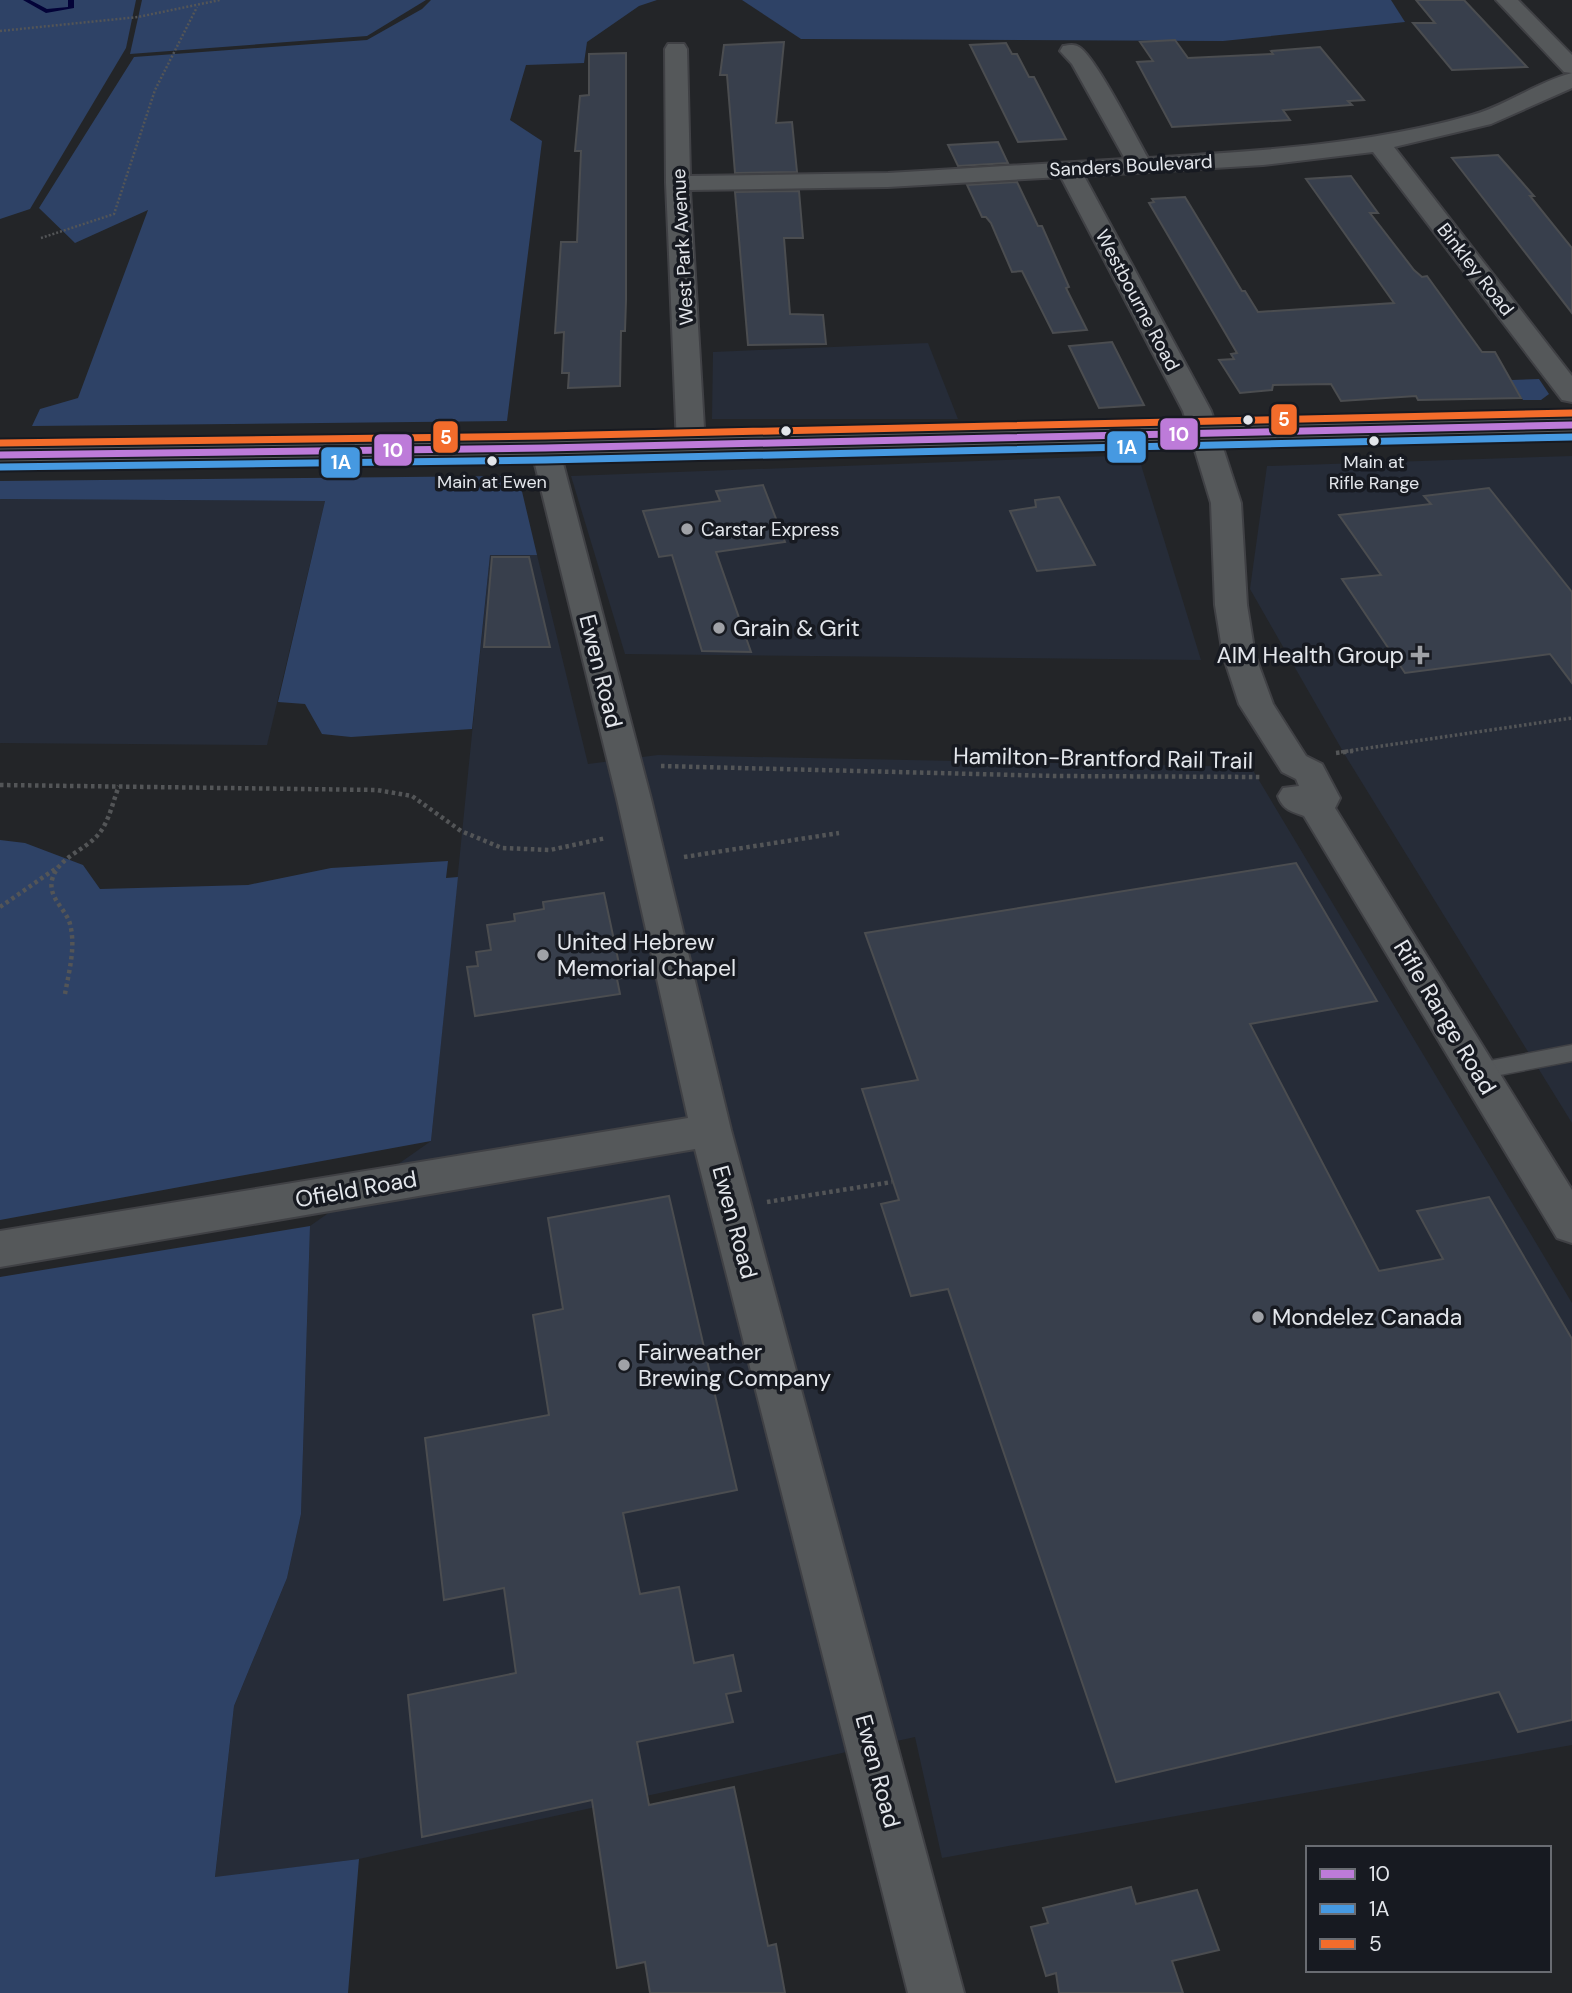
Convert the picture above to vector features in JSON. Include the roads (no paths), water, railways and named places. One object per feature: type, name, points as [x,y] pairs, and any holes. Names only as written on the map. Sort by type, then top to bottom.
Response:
[{"type":"street","points":[[1506,0],[1572,66]]},
{"type":"street","name":"West Park Avenue","points":[[676,49],[678,183],[691,445]]},
{"type":"street","points":[[1071,51],[1081,61],[1140,164]]},
{"type":"street","name":"Sanders Boulevard","points":[[678,183],[888,180],[1264,158],[1380,144],[1493,116],[1572,80]]},
{"type":"street","name":"Binkley Road","points":[[1380,144],[1572,394]]},
{"type":"street","name":"Westbourne Road","points":[[1069,169],[1197,411],[1204,433]]},
{"type":"street","points":[[0,455],[545,448],[1572,425]]},
{"type":"street","name":"Rifle Range Road","points":[[1204,433],[1226,503],[1231,605],[1239,655],[1256,704],[1293,764],[1285,778],[1297,801],[1317,808],[1572,1226]]},
{"type":"street","name":"Ewen Road","points":[[545,448],[626,769],[711,1130],[936,1993]]},
{"type":"street","name":"Ofield Road","points":[[0,1249],[711,1130]]},
{"type":"lane","points":[[1479,1071],[1572,1053]]},
{"type":"waterway","points":[[26,0],[46,11],[71,8],[71,0]]},
{"type":"place","name":"Main at Rifle Range","points":[[1374,441]]},
{"type":"place","name":"Main at Ewen","points":[[492,461]]},
{"type":"place","name":"Carstar Express","points":[[687,529]]},
{"type":"place","name":"Grain & Grit","points":[[719,628]]},
{"type":"place","name":"AIM Health Group","points":[[1420,655]]},
{"type":"place","name":"United Hebrew Memorial Chapel","points":[[543,955]]},
{"type":"place","name":"Mondelez Canada","points":[[1258,1317]]},
{"type":"place","name":"Fairweather Brewing Company","points":[[624,1365]]}]
